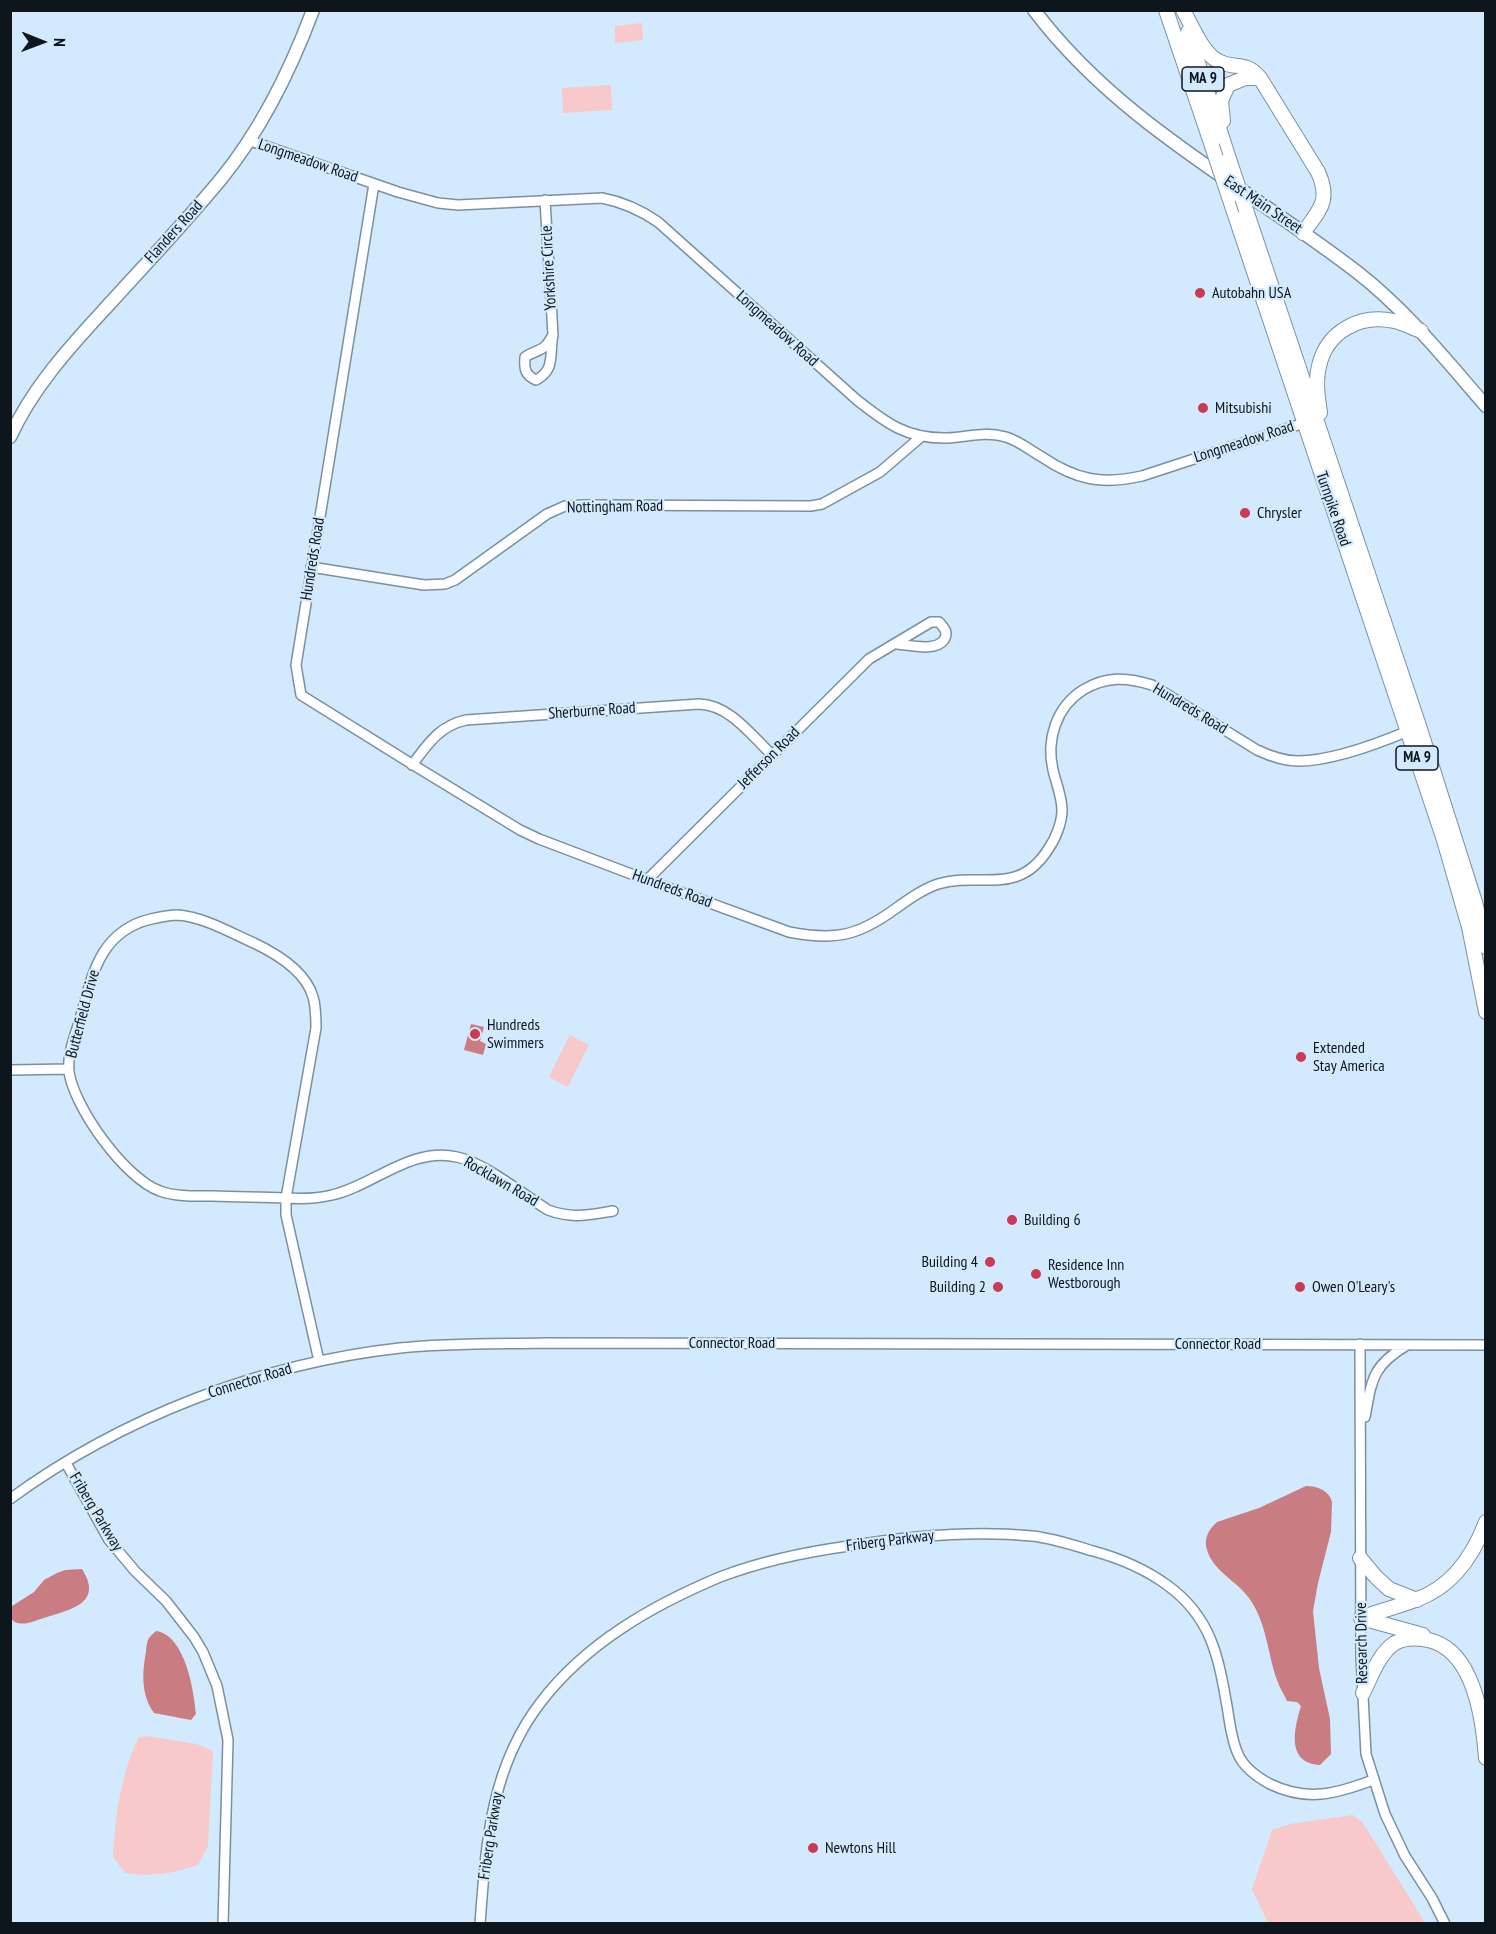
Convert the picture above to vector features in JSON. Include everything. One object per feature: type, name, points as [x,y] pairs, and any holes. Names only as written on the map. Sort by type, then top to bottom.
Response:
[{"type":"highway","name":"Turnpike Road","points":[[1166,10],[1246,210],[1419,726],[1475,902],[1485,948]]},
{"type":"highway","points":[[1182,10],[1209,55],[1216,61],[1253,69],[1318,172],[1324,185],[1322,205],[1303,233]]},
{"type":"highway","name":"Turnpike Road","points":[[1182,10],[1222,151],[1229,197],[1459,888],[1485,1012]]},
{"type":"highway","points":[[1222,151],[1221,101],[1223,93],[1228,85],[1236,80],[1260,78]]},
{"type":"highway","points":[[1322,436],[1318,372],[1324,351],[1336,334],[1352,324],[1378,320],[1395,321],[1421,331]]},
{"type":"highway","points":[[1361,1618],[1417,1600],[1435,1591],[1468,1559],[1485,1522]]},
{"type":"highway","points":[[1360,1557],[1389,1589],[1417,1600]]},
{"type":"highway","points":[[1361,1618],[1407,1629],[1445,1646],[1466,1672],[1480,1712],[1485,1758]]},
{"type":"highway","points":[[1362,1693],[1384,1654],[1395,1644],[1410,1638],[1434,1640]]},
{"type":"main road","name":"Flanders Road","points":[[10,437],[34,394],[59,361],[235,160],[287,72],[313,10]]},
{"type":"main road","name":"East Main Street","points":[[1034,10],[1080,64],[1157,132],[1303,233],[1385,295],[1421,331],[1485,406]]},
{"type":"street","name":"Longmeadow Road","points":[[248,140],[374,184],[418,198],[448,204],[602,198],[622,202],[641,210],[658,222],[856,400],[889,425],[908,434],[949,438],[989,433],[1009,438],[1053,464],[1081,477],[1112,481],[1142,476],[1304,423]]},
{"type":"street","name":"Hundreds Road","points":[[374,184],[296,664],[301,694],[520,830],[789,932],[809,936],[850,934],[869,927],[920,892],[939,884],[959,880],[1000,881],[1019,875],[1036,864],[1049,848],[1058,830],[1062,810],[1050,749],[1053,729],[1062,711],[1075,695],[1093,684],[1112,679],[1133,679],[1152,685],[1257,750],[1276,758],[1296,761],[1316,759],[1375,743],[1408,731]]},
{"type":"street","name":"Yorkshire Circle","points":[[545,200],[553,335],[550,367],[536,380],[529,376],[524,367],[525,357],[547,346],[553,335]]},
{"type":"street","name":"Nottingham Road","points":[[311,567],[406,583],[446,584],[463,576],[547,514],[565,506],[811,506],[822,504],[880,472],[922,436]]},
{"type":"street","name":"Jefferson Road","points":[[647,880],[869,659],[932,622],[939,622],[945,629],[946,635],[938,645],[928,647],[897,644]]},
{"type":"street","name":"Sherburne Road","points":[[412,765],[445,727],[466,720],[699,704],[710,704],[724,710],[772,755]]},
{"type":"street","name":"Butterfield Drive","points":[[286,1198],[178,1195],[160,1191],[144,1183],[130,1172],[81,1107],[73,1088],[69,1069],[72,1046],[95,967],[106,948],[121,932],[139,922],[177,915],[195,918],[258,945],[278,957],[301,976],[312,995],[316,1012],[316,1028],[286,1198],[286,1215],[320,1361]]},
{"type":"street","points":[[10,1071],[69,1069]]},
{"type":"street","name":"Rocklawn Road","points":[[286,1198],[310,1199],[333,1195],[359,1186],[414,1160],[446,1155],[470,1161],[548,1210],[575,1217],[613,1211]]},
{"type":"street","name":"Connector Road","points":[[10,1499],[66,1462],[148,1420],[202,1396],[261,1376],[320,1361],[401,1348],[510,1343],[1485,1345]]},
{"type":"street","name":"Research Drive","points":[[1360,1344],[1360,1557],[1362,1693],[1366,1754],[1385,1814],[1405,1856],[1430,1894],[1445,1923]]},
{"type":"street","points":[[1361,1440],[1371,1381],[1380,1365],[1407,1345]]},
{"type":"street","name":"Friberg Parkway","points":[[66,1462],[109,1540],[135,1571],[166,1601],[194,1636],[218,1686],[228,1740],[223,1923]]},
{"type":"street","name":"Friberg Parkway","points":[[480,1923],[484,1856],[495,1798],[512,1749],[539,1704],[555,1685],[572,1666],[598,1644],[652,1610],[721,1577],[751,1566],[808,1552],[903,1538],[981,1534],[1032,1536],[1053,1540],[1126,1562],[1168,1585],[1201,1619],[1211,1637],[1218,1658],[1232,1734],[1239,1757],[1250,1770],[1261,1779],[1294,1794],[1312,1795],[1351,1788],[1373,1780]]},
{"type":"shaded area","points":[[642,23],[643,40],[615,43],[615,26]]},
{"type":"shaded area","points":[[611,85],[612,110],[563,113],[562,88]]},
{"type":"shaded area","name":"Hundreds Swimmers","points":[[471,1024],[484,1027],[480,1041],[486,1044],[483,1055],[464,1050]]},
{"type":"shaded area","points":[[570,1035],[589,1045],[568,1087],[549,1077]]},
{"type":"shaded area","points":[[1306,1486],[1322,1489],[1332,1502],[1331,1532],[1313,1611],[1319,1668],[1330,1719],[1331,1754],[1320,1765],[1309,1763],[1297,1752],[1295,1734],[1301,1706],[1297,1702],[1287,1701],[1279,1685],[1260,1617],[1244,1592],[1214,1564],[1206,1542],[1209,1531],[1217,1522],[1259,1508]]},
{"type":"shaded area","points":[[82,1569],[88,1580],[89,1589],[87,1597],[75,1607],[27,1623],[15,1622],[12,1619],[10,1613],[12,1606],[34,1592],[44,1580],[65,1570]]},
{"type":"shaded area","points":[[156,1631],[166,1635],[174,1642],[186,1665],[196,1714],[191,1720],[154,1713],[147,1699],[143,1675],[146,1647],[149,1638]]},
{"type":"shaded area","points":[[147,1736],[197,1744],[213,1751],[208,1846],[198,1865],[154,1875],[125,1873],[113,1857],[115,1826],[123,1780],[139,1737]]},
{"type":"shaded area","points":[[1353,1815],[1363,1823],[1424,1923],[1268,1923],[1252,1889],[1272,1830],[1290,1824]]},
{"type":"place","name":"Autobahn USA","points":[[1200,293]]},
{"type":"place","name":"Mitsubishi","points":[[1203,408]]},
{"type":"place","name":"Chrysler","points":[[1245,513]]},
{"type":"place","name":"Hundreds Swimmers","points":[[475,1034]]},
{"type":"place","name":"Extended Stay America","points":[[1301,1057]]},
{"type":"place","name":"Building 6","points":[[1012,1220]]},
{"type":"place","name":"Building 4","points":[[990,1262]]},
{"type":"place","name":"Residence Inn Westborough","points":[[1036,1274]]},
{"type":"place","name":"Building 2","points":[[998,1287]]},
{"type":"place","name":"Owen O'Leary's","points":[[1300,1287]]},
{"type":"place","name":"Newtons Hill","points":[[813,1848]]}]
